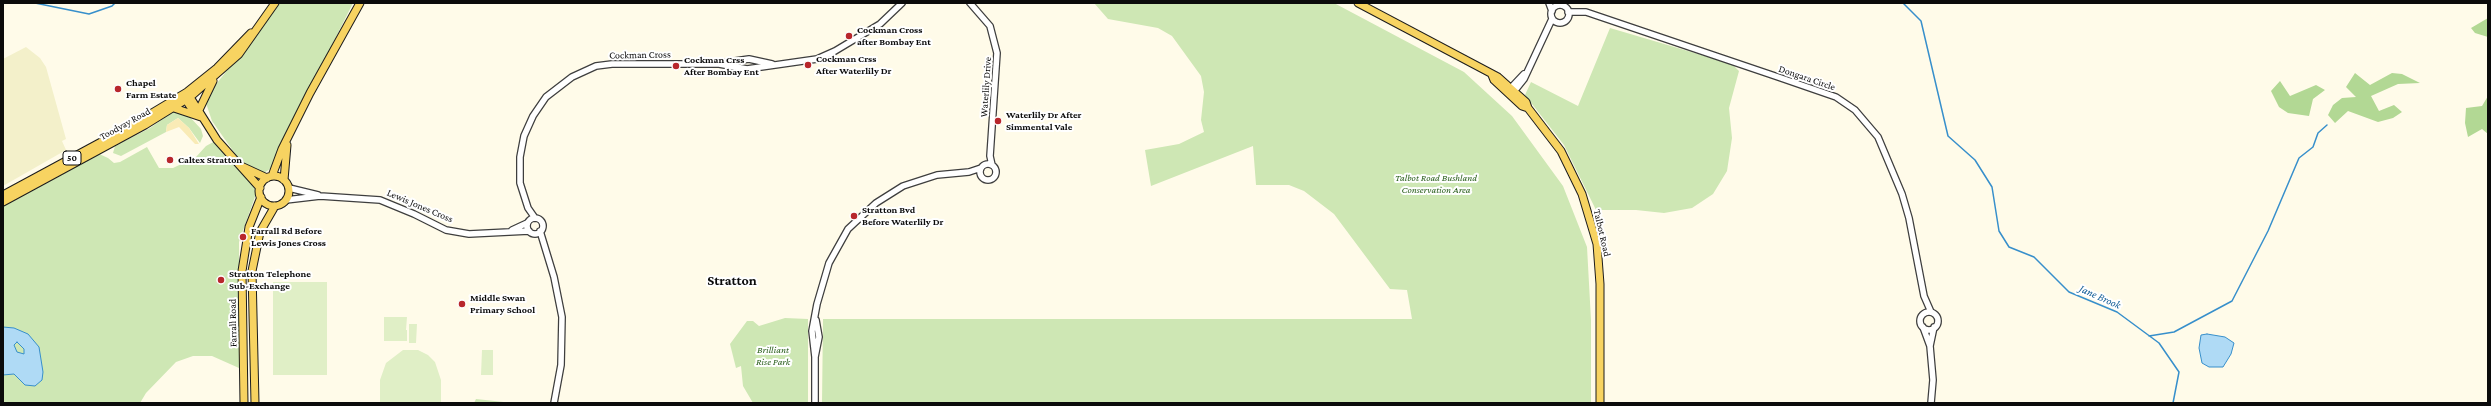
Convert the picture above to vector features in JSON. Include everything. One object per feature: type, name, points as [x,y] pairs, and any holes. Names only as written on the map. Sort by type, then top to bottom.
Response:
[{"type":"main road","name":"Toodyay Road","points":[[3,195],[187,96],[215,77],[239,54],[275,3]]},
{"type":"main road","points":[[187,96],[217,140],[260,188],[270,177],[310,93],[360,3]]},
{"type":"main road","name":"Talbot Road","points":[[1358,3],[1462,56],[1492,75],[1494,80],[1512,92],[1522,106],[1528,108],[1553,139],[1568,165],[1586,204],[1597,244],[1600,284],[1600,403]]},
{"type":"main road","name":"Toodyay Road","points":[[3,202],[174,108],[218,68],[258,27]]},
{"type":"main road","points":[[199,114],[215,77]]},
{"type":"main road","points":[[174,108],[199,114]]},
{"type":"main road","points":[[261,197],[264,202],[275,206],[286,200],[289,188],[284,180],[288,139]]},
{"type":"main road","points":[[241,165],[270,177],[284,180]]},
{"type":"main road","name":"Farrall Road","points":[[244,403],[242,270],[249,227],[261,197],[260,188]]},
{"type":"main road","name":"Farrall Road","points":[[255,403],[252,271],[260,232],[275,206]]},
{"type":"street","name":"Cockman Cross","points":[[719,64],[747,69],[773,64],[816,59],[835,51],[880,24],[902,3]]},
{"type":"street","name":"Waterlily Drive","points":[[970,3],[990,26],[997,53],[990,156],[992,165]]},
{"type":"street","points":[[1512,92],[1526,74],[1554,21],[1552,6],[1563,6],[1568,14],[1564,22],[1554,21]]},
{"type":"street","name":"Dongara Circle","points":[[1568,14],[1582,11],[1836,97],[1855,110],[1878,137],[1902,194],[1909,218],[1924,296],[1931,312]]},
{"type":"street","name":"Cockman Cross","points":[[528,208],[528,222],[535,232],[542,224],[535,218],[528,208],[522,191],[520,174],[524,136],[539,106],[562,83],[584,71],[612,64],[719,64],[750,59],[773,64]]},
{"type":"street","name":"Waterlily Drive","points":[[983,167],[990,156]]},
{"type":"street","points":[[815,403],[815,357],[812,331],[829,263],[848,229],[862,214],[876,203],[914,182],[937,175],[969,172],[992,165],[996,170],[993,178],[986,179],[981,175],[969,172]]},
{"type":"street","points":[[981,175],[983,167]]},
{"type":"street","name":"Lewis Jones Cross","points":[[289,188],[320,196],[385,202],[446,230],[469,234],[512,230],[535,232]]},
{"type":"street","name":"Lewis Jones Cross","points":[[286,200],[320,196]]},
{"type":"street","name":"Lewis Jones Cross","points":[[512,230],[535,218]]},
{"type":"street","points":[[535,232],[542,244],[554,277],[562,317],[561,365],[554,403]]},
{"type":"street","name":"Dongara Circle","points":[[1922,314],[1924,296]]},
{"type":"street","points":[[1930,346],[1937,318],[1931,312],[1922,314],[1920,322],[1930,346],[1933,380],[1931,403]]},
{"type":"street","points":[[1923,327],[1930,329],[1934,327]]},
{"type":"shaded area","points":[[26,47],[40,58],[46,67],[66,139],[62,141],[66,150],[3,186],[3,59]]},
{"type":"green space","points":[[275,3],[353,3],[270,169],[264,173],[248,166],[238,158],[212,121],[206,103],[217,83],[248,44]]},
{"type":"green space","name":"Talbot Road Bushland Conservation Area","points":[[1094,3],[1334,3],[1464,72],[1512,116],[1563,186],[1587,247],[1591,320],[1591,403],[822,403],[823,319],[1412,319],[1407,290],[1390,289],[1334,214],[1304,191],[1289,185],[1256,185],[1253,146],[1151,186],[1145,150],[1179,144],[1204,132],[1201,120],[1204,92],[1201,76],[1172,36],[1158,28],[1108,19]]},
{"type":"green space","points":[[2488,18],[2488,37],[2475,33],[2471,28]]},
{"type":"green space","points":[[1610,28],[1732,64],[1739,71],[1729,108],[1732,138],[1727,171],[1713,194],[1692,208],[1664,213],[1636,210],[1596,210],[1564,145],[1525,95],[1531,82],[1578,106]]},
{"type":"green space","points":[[2355,73],[2370,85],[2392,73],[2402,74],[2420,83],[2398,84],[2371,96],[2379,111],[2394,105],[2402,112],[2393,118],[2378,122],[2348,111],[2335,123],[2328,115],[2333,105],[2342,98],[2356,97],[2346,87]]},
{"type":"green space","points":[[2280,81],[2290,96],[2316,85],[2325,90],[2313,99],[2309,116],[2288,113],[2279,107],[2271,91]]},
{"type":"green space","points":[[2488,96],[2488,134],[2482,129],[2468,137],[2465,123],[2466,108],[2482,106]]},
{"type":"green space","points":[[174,111],[189,116],[201,129],[203,136],[200,143],[189,128],[178,118],[167,125],[166,132],[121,156],[113,153],[115,146],[150,128]]},
{"type":"green space","points":[[217,140],[255,189],[256,194],[239,242],[239,368],[212,356],[193,356],[176,362],[146,393],[140,403],[3,403],[3,203],[95,152],[108,158],[114,163],[120,162],[147,147],[159,168],[173,168],[196,157],[206,146]]},
{"type":"green space","points":[[273,282],[327,282],[327,375],[273,375]]},
{"type":"green space","points":[[384,317],[407,317],[407,341],[384,341]]},
{"type":"green space","name":"Brilliant Rise Park","points":[[785,318],[808,319],[808,403],[753,403],[743,386],[741,366],[736,368],[730,344],[747,321],[753,321],[759,326]]},
{"type":"green space","points":[[409,324],[417,324],[416,343],[409,343]]},
{"type":"green space","points":[[403,350],[418,350],[428,355],[435,362],[441,380],[441,403],[380,403],[380,380],[386,363]]},
{"type":"green space","points":[[482,350],[493,350],[493,375],[481,375]]},
{"type":"green space","points":[[476,399],[513,403],[474,403]]},
{"type":"sand","points":[[178,118],[189,128],[199,144],[195,144],[179,127],[166,132],[167,125]]},
{"type":"water","points":[[3,327],[14,328],[28,334],[39,347],[43,372],[42,380],[35,386],[25,385],[14,374],[3,375]],"holes":[[[17,342],[24,349],[24,354],[17,352],[14,345]]]},
{"type":"water","points":[[2207,334],[2225,337],[2234,343],[2231,354],[2223,367],[2209,367],[2202,363],[2199,348],[2201,335]]},
{"type":"waterway","name":"Jane Brook","points":[[35,3],[89,14],[112,6],[115,3]]},
{"type":"waterway","name":"Jane Brook","points":[[1903,3],[1921,21],[1948,136],[1975,160],[1992,187],[1999,231],[2009,247],[2034,257],[2069,292],[2117,312],[2159,343],[2179,372],[2173,403]]},
{"type":"waterway","points":[[2149,336],[2174,332],[2232,301],[2268,231],[2299,158],[2313,147],[2318,133],[2327,125]]},
{"type":"place","name":"Cockman Cross after Bombay Ent","points":[[849,36]]},
{"type":"place","name":"Cockman Crss After Waterlily Dr","points":[[808,65]]},
{"type":"place","name":"Cockman Crss After Bombay Ent","points":[[676,66]]},
{"type":"place","name":"Chapel Farm Estate","points":[[118,89]]},
{"type":"place","name":"Waterlily Dr After Simmental Vale","points":[[998,121]]},
{"type":"place","name":"Caltex Stratton","points":[[170,160]]},
{"type":"place","name":"Stratton Bvd Before Waterlily Dr","points":[[854,216]]},
{"type":"place","name":"Farrall Rd Before Lewis Jones Cross","points":[[243,237]]},
{"type":"place","name":"Stratton Telephone Sub-Exchange","points":[[221,280]]},
{"type":"place","name":"Middle Swan Primary School","points":[[462,304]]},
{"type":"district","name":"Stratton","points":[[732,281]]}]
